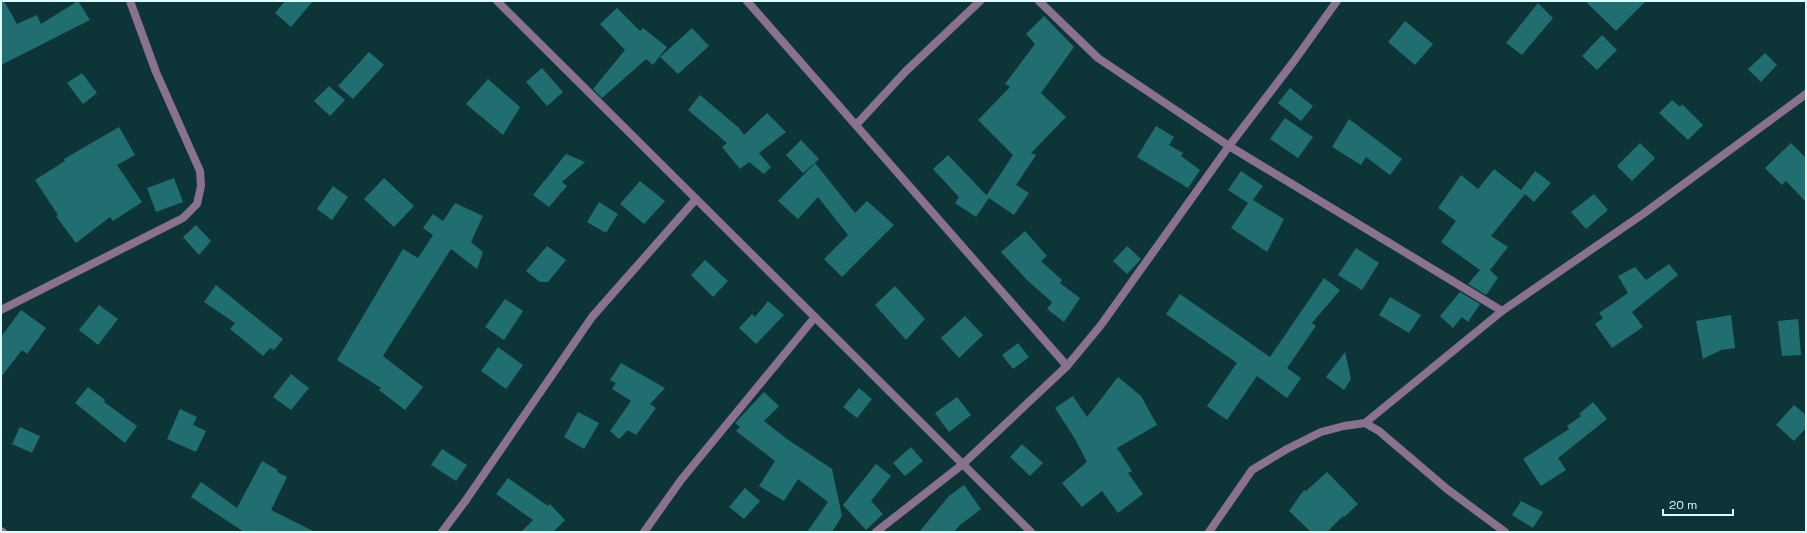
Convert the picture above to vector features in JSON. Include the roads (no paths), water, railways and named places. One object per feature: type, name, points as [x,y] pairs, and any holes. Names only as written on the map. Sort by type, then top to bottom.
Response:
[{"type":"street","points":[[1,310],[183,218],[197,204],[201,186],[200,171],[156,72],[130,1]]},
{"type":"street","points":[[497,1],[1031,532]]},
{"type":"street","points":[[747,1],[1067,366]]},
{"type":"street","points":[[856,125],[906,72],[980,1]]},
{"type":"street","points":[[1038,1],[1098,58],[1229,146],[1502,311]]},
{"type":"street","points":[[876,532],[963,464],[1067,366],[1101,325],[1229,146],[1294,61],[1337,1]]},
{"type":"street","points":[[1209,532],[1252,470],[1287,449],[1321,432],[1344,426],[1365,423],[1502,311],[1643,214],[1806,94]]},
{"type":"street","points":[[442,532],[466,500],[592,317],[696,198]]},
{"type":"street","points":[[644,532],[681,480],[815,317]]},
{"type":"street","points":[[1365,423],[1379,431],[1447,489],[1505,532]]}]
